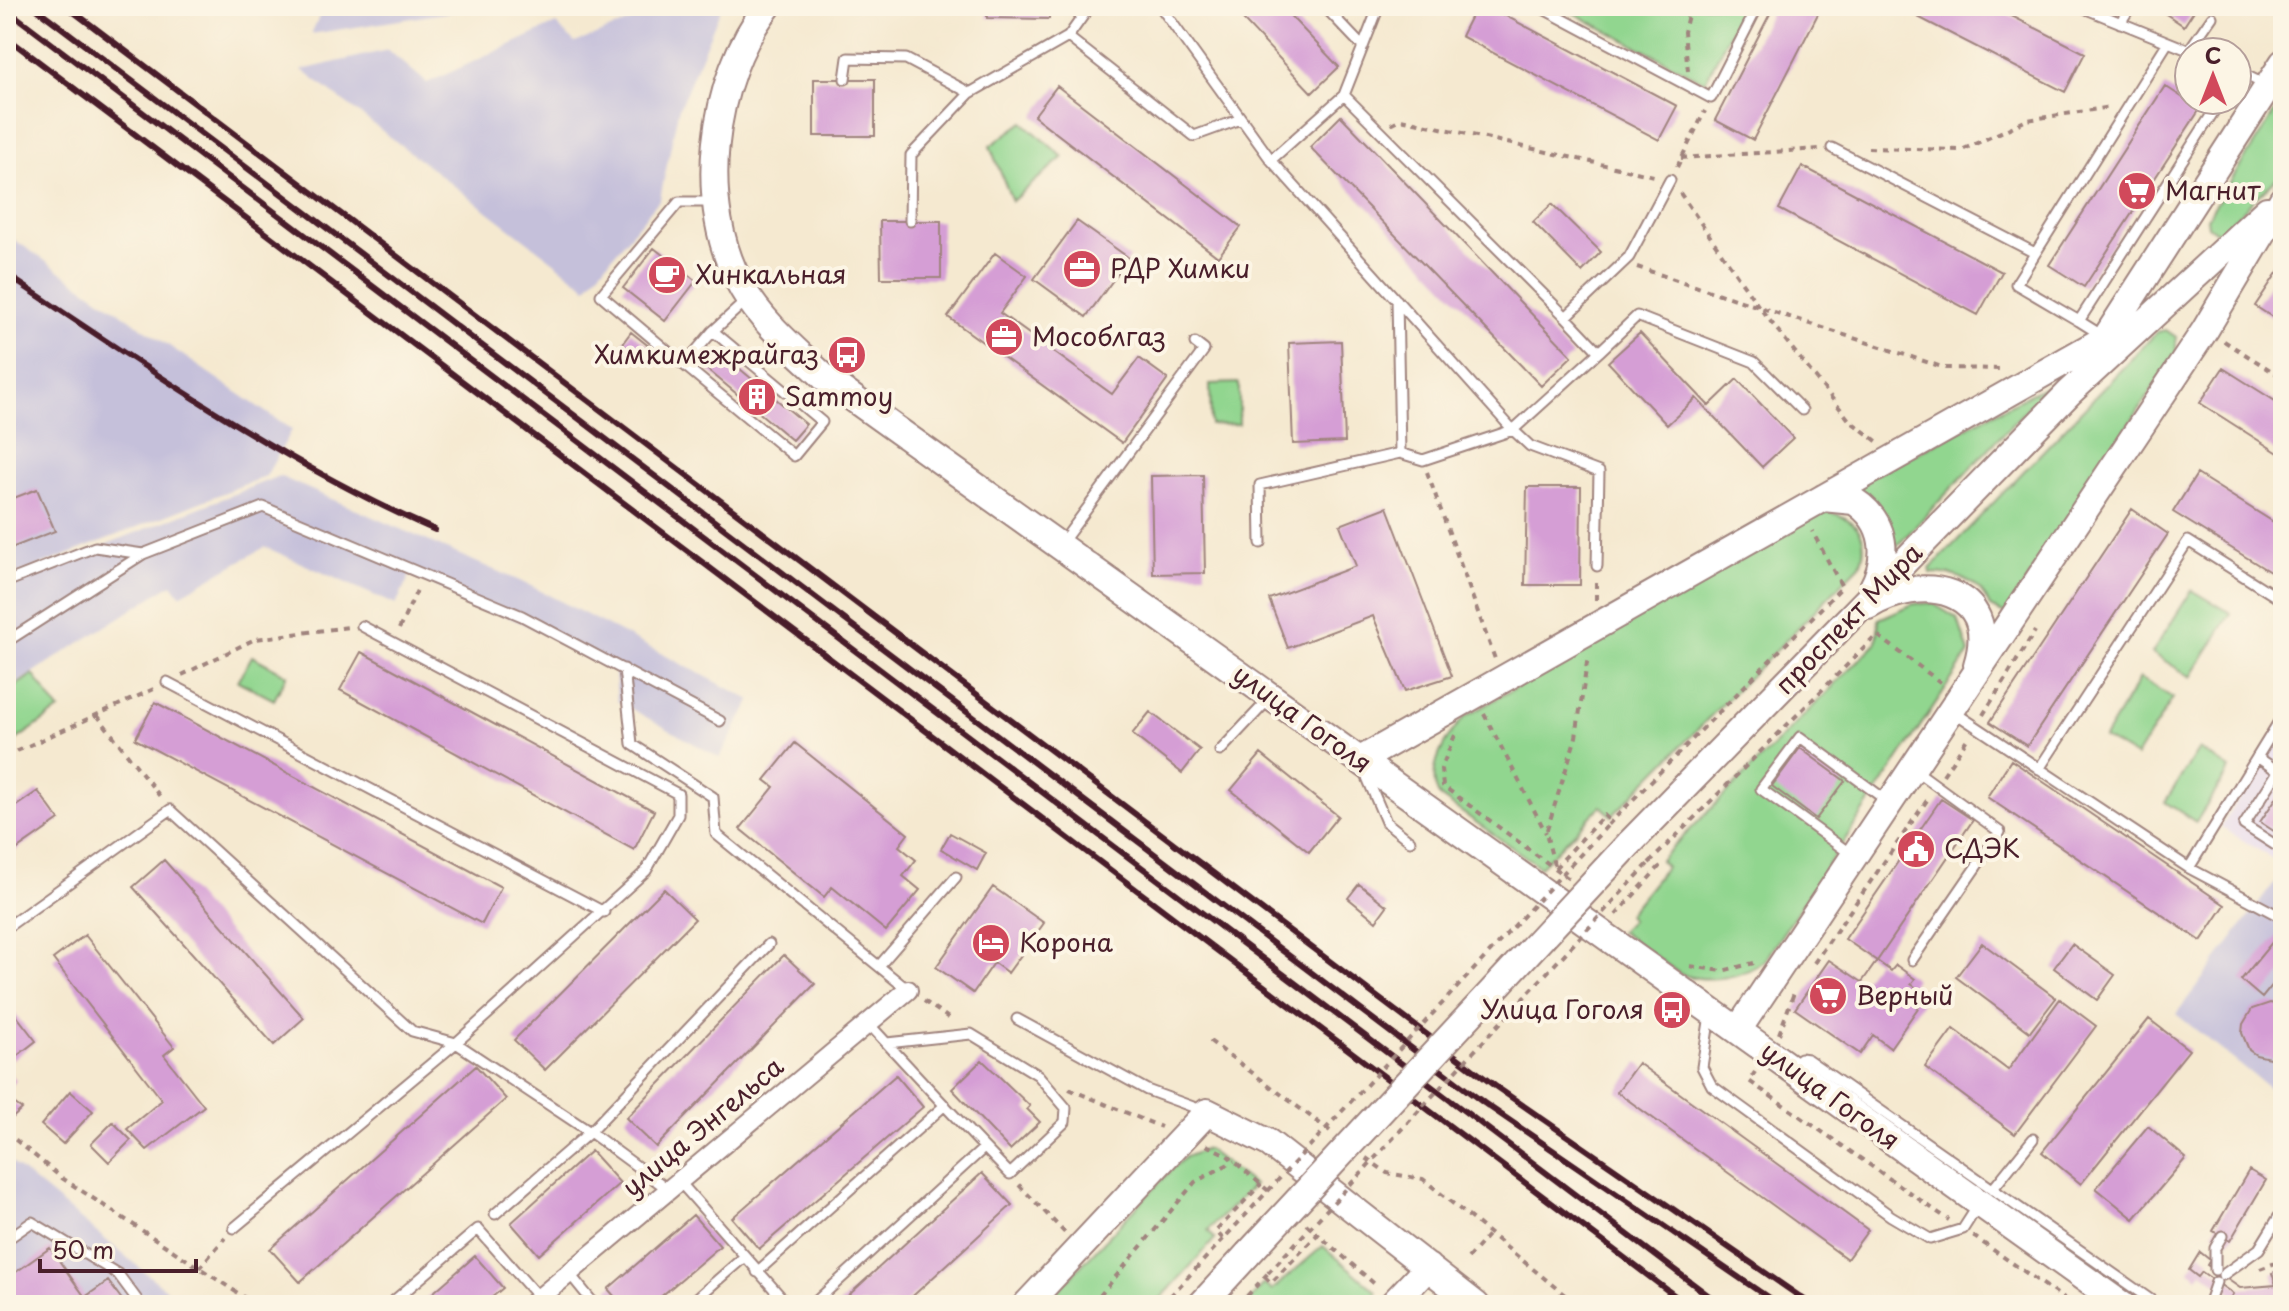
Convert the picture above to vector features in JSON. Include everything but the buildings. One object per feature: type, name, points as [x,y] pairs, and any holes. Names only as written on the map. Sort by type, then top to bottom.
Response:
[{"type":"street","name":"улица Гоголя","points":[[768,6],[742,50],[718,122],[714,160],[716,202],[730,260],[749,298],[779,334],[826,379],[1790,1067],[1986,1197],[2122,1305]]},
{"type":"street","name":"проспект Мира","points":[[2069,393],[2283,63]]},
{"type":"street","name":"проспект Мира","points":[[1201,1305],[1629,844],[2069,393],[2283,197]]},
{"type":"street","points":[[1738,1030],[2205,330],[2283,197]]},
{"type":"street","points":[[1360,760],[2106,338]]},
{"type":"street","points":[[1823,498],[1846,499],[1862,507],[1882,539],[1883,562],[1879,576],[1852,617]]},
{"type":"street","points":[[1852,617],[1881,599],[1908,590],[1934,588],[1952,592],[1974,613],[1982,635],[1980,656],[1960,696]]},
{"type":"street","name":"улица Энгельса","points":[[535,1301],[908,990]]},
{"type":"street","points":[[1026,1305],[1207,1112],[1269,1143],[1476,1305]]},
{"type":"street","points":[[1394,1304],[1428,1267]]},
{"type":"lane","points":[[910,221],[911,155],[970,93],[1068,37],[1090,6]]},
{"type":"lane","points":[[1160,6],[1271,160],[1513,430],[1530,446],[1599,472],[1597,566]]},
{"type":"lane","points":[[1324,6],[1363,47]]},
{"type":"lane","points":[[1271,160],[1344,95],[1379,6]]},
{"type":"lane","points":[[1538,6],[1711,98],[1758,6]]},
{"type":"lane","points":[[2079,6],[2173,44]]},
{"type":"lane","points":[[2120,23],[2131,6]]},
{"type":"lane","points":[[2200,36],[2212,17]]},
{"type":"lane","points":[[1068,37],[1194,136],[1241,119]]},
{"type":"lane","points":[[2106,338],[2016,284],[2168,42]]},
{"type":"lane","points":[[845,79],[848,58],[906,59],[970,93]]},
{"type":"lane","points":[[2253,80],[2269,87]]},
{"type":"lane","points":[[1344,95],[1599,352]]},
{"type":"lane","points":[[2079,321],[2211,116]]},
{"type":"lane","points":[[1832,148],[2035,253]]},
{"type":"lane","points":[[1566,317],[1624,262],[1670,180]]},
{"type":"lane","points":[[713,331],[822,422],[794,456],[601,295],[679,202],[716,202]]},
{"type":"lane","points":[[684,365],[713,331],[749,298]]},
{"type":"lane","points":[[1397,300],[1400,453]]},
{"type":"lane","points":[[1261,543],[1260,485],[1400,453],[1423,460],[1513,430],[1637,316],[1754,362],[1802,410]]},
{"type":"lane","points":[[1059,545],[1204,350],[1195,343]]},
{"type":"lane","points":[[6,642],[143,554],[263,507],[522,616],[720,721]]},
{"type":"lane","points":[[2039,769],[2188,541],[2283,601]]},
{"type":"lane","points":[[6,582],[95,547],[143,554]]},
{"type":"lane","points":[[234,1228],[456,1043],[604,912],[646,871],[678,815],[678,794],[362,626]]},
{"type":"lane","points":[[624,669],[632,744],[713,797],[716,834],[908,990]]},
{"type":"lane","points":[[167,682],[604,912]]},
{"type":"lane","points":[[1960,696],[2039,769],[2189,868],[2283,918]]},
{"type":"lane","points":[[1220,751],[1271,697]]},
{"type":"lane","points":[[2189,868],[2283,715]]},
{"type":"lane","points":[[1855,857],[1761,789],[1800,737],[1890,803]]},
{"type":"lane","points":[[2257,757],[2281,768],[2244,825],[2283,850]]},
{"type":"lane","points":[[1360,760],[1386,822],[1410,841]]},
{"type":"lane","points":[[1912,960],[2000,832],[1913,768]]},
{"type":"lane","points":[[6,928],[170,810],[412,1031],[456,1043],[674,1186],[788,1305]]},
{"type":"lane","points":[[879,966],[956,877]]},
{"type":"lane","points":[[495,1214],[590,1132],[769,944]]},
{"type":"lane","points":[[1711,1011],[1702,1067],[1712,1086],[1891,1216],[1930,1239],[1963,1229],[2033,1139]]},
{"type":"lane","points":[[1017,1019],[1147,1090],[1207,1112]]},
{"type":"lane","points":[[868,1023],[1010,1174],[1065,1122],[1066,1108],[1038,1075],[971,1034],[887,1043]]},
{"type":"lane","points":[[757,1272],[945,1105]]},
{"type":"lane","points":[[812,1305],[984,1148]]},
{"type":"lane","points":[[1986,1197],[2158,1305]]},
{"type":"lane","points":[[2218,1276],[2259,1249],[2283,1210]]},
{"type":"lane","points":[[6,1240],[32,1222],[118,1274],[141,1305]]},
{"type":"lane","points":[[389,1305],[478,1229],[535,1301]]},
{"type":"lane","points":[[2208,1305],[2218,1276],[2215,1248],[2222,1236]]},
{"type":"lane","points":[[689,1305],[744,1257]]},
{"type":"lane","points":[[569,1273],[595,1305]]},
{"type":"path","points":[[1690,6],[1684,32],[1690,87]]},
{"type":"path","points":[[1670,180],[1711,98]]},
{"type":"path","points":[[1681,158],[1832,148],[1962,150],[2027,120],[2129,104]]},
{"type":"path","points":[[1378,130],[1401,119],[1670,180],[1759,307],[1850,421],[1898,456]]},
{"type":"path","points":[[1624,262],[1945,368],[2005,369]]},
{"type":"path","points":[[2205,330],[2283,378]]},
{"type":"path","points":[[1423,460],[1502,680]]},
{"type":"path","points":[[1546,833],[1576,737],[1592,629],[1597,566]]},
{"type":"path","points":[[393,642],[424,575]]},
{"type":"path","points":[[1162,1305],[1610,824],[1842,587]]},
{"type":"path","points":[[1239,1305],[1651,862],[1877,635],[1983,714]]},
{"type":"path","points":[[1483,712],[1546,833],[1555,868],[1604,815],[1610,824]]},
{"type":"path","points":[[97,715],[170,810]]},
{"type":"path","points":[[1616,915],[1659,867],[1651,862]]},
{"type":"path","points":[[908,990],[971,1034]]},
{"type":"path","points":[[1210,1041],[1336,1136]]},
{"type":"path","points":[[1038,1075],[1217,1149],[1284,1204]]},
{"type":"path","points":[[6,1132],[62,1178],[256,1305]]},
{"type":"path","points":[[1362,1155],[1387,1173],[1423,1179],[1577,1305]]},
{"type":"path","points":[[1092,1305],[1195,1182],[1234,1161]]},
{"type":"path","points":[[1010,1174],[1079,1248]]},
{"type":"path","points":[[1225,1237],[1216,1231],[1261,1184]]},
{"type":"path","points":[[1295,1214],[1394,1304]]},
{"type":"path","points":[[199,1268],[234,1228]]},
{"type":"path","points":[[1468,1258],[1490,1233]]},
{"type":"path","points":[[1266,1275],[1271,1283],[1318,1234]]},
{"type":"shaded area","points":[[324,6],[489,6],[311,34]]},
{"type":"shaded area","points":[[670,6],[722,6],[678,111],[660,199],[587,287],[302,70],[388,50],[427,83],[556,24],[575,43]]},
{"type":"shaded area","points":[[6,234],[292,430],[266,476],[6,579]]},
{"type":"shaded area","points":[[279,476],[531,586],[751,700],[720,758],[617,701],[615,670],[522,623],[410,575],[396,605],[265,547],[180,595],[172,584],[6,690],[6,584]]},
{"type":"shaded area","points":[[2283,728],[2283,865],[2221,827]]},
{"type":"shaded area","points":[[2283,871],[2283,1099],[2176,1014]]},
{"type":"shaded area","points":[[6,1158],[185,1305],[6,1305]]},
{"type":"green space","points":[[1560,6],[1743,6],[1705,82]]},
{"type":"green space","points":[[2283,99],[2283,172],[2222,230],[2215,231],[2208,226],[2207,218]]},
{"type":"green space","points":[[1023,122],[1063,157],[1012,201],[990,146]]},
{"type":"green space","points":[[2166,330],[2176,337],[2176,353],[2005,614],[1990,607],[1980,590],[1967,580],[1931,573],[1930,569],[2157,332]]},
{"type":"green space","points":[[1239,383],[1239,424],[1211,425],[1210,384]]},
{"type":"green space","points":[[2050,384],[1896,547],[1894,536],[1884,519],[1841,492]]},
{"type":"green space","points":[[1827,512],[1846,518],[1858,530],[1864,545],[1860,565],[1612,816],[1601,806],[1540,867],[1440,797],[1434,776],[1439,754],[1465,717],[1811,516]]},
{"type":"green space","points":[[2192,590],[2231,613],[2191,677],[2152,653]]},
{"type":"green space","points":[[1932,603],[1958,619],[1969,653],[1765,960],[1746,971],[1724,978],[1691,977],[1680,974],[1620,931],[1631,920],[1627,915],[1666,867],[1660,860],[1877,642],[1879,619],[1913,604]]},
{"type":"green space","points":[[252,656],[287,675],[274,700],[238,681]]},
{"type":"green space","points":[[33,674],[59,710],[6,747],[6,693]]},
{"type":"green space","points":[[2140,678],[2173,698],[2136,757],[2104,738]]},
{"type":"green space","points":[[2199,749],[2230,769],[2196,822],[2165,802]]},
{"type":"green space","points":[[1207,1149],[1254,1185],[1208,1230],[1215,1239],[1155,1305],[1044,1305],[1174,1167],[1185,1157]]},
{"type":"green space","points":[[1323,1246],[1377,1292],[1373,1305],[1245,1305],[1264,1284],[1272,1290]]},
{"type":"railway","points":[[33,6],[1484,1103],[1779,1305]]},
{"type":"railway","points":[[66,6],[1495,1086],[1812,1305]]},
{"type":"railway","points":[[6,9],[1721,1305]]},
{"type":"railway","points":[[6,37],[1687,1305]]},
{"type":"railway","points":[[6,274],[215,412],[323,475],[435,530]]},
{"type":"place","name":"Магнит","points":[[2137,191]]},
{"type":"place","name":"РДР Химки","points":[[1082,269]]},
{"type":"place","name":"Хинкальная","points":[[667,275]]},
{"type":"place","name":"Мособлгаз","points":[[1004,337]]},
{"type":"place","name":"Химкимежрайгаз","points":[[847,355]]},
{"type":"place","name":"Sammoy","points":[[757,397]]},
{"type":"place","name":"СДЭК","points":[[1916,849]]},
{"type":"place","name":"Корона","points":[[991,943]]},
{"type":"place","name":"Верный","points":[[1828,996]]},
{"type":"place","name":"Улица Гоголя","points":[[1672,1010]]}]
